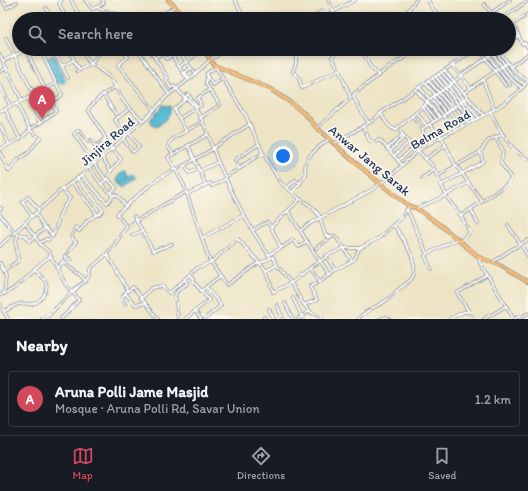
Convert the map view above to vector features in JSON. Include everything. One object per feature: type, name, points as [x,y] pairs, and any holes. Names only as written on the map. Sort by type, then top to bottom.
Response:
[{"type":"main road","points":[[168,0],[179,12]]},
{"type":"main road","name":"Anwar Jang Sarak","points":[[207,56],[215,66],[280,95],[306,115],[317,128],[351,159],[408,207],[416,208],[439,224],[479,257],[493,262],[528,282]]},
{"type":"street","points":[[2,0],[7,8],[16,2]]},
{"type":"street","points":[[62,0],[59,3],[63,12]]},
{"type":"street","points":[[71,0],[77,12]]},
{"type":"street","points":[[85,0],[92,10],[104,3],[102,0]]},
{"type":"street","points":[[235,0],[241,12]]},
{"type":"street","points":[[328,0],[333,11],[355,0]]},
{"type":"street","points":[[407,12],[416,0]]},
{"type":"street","points":[[428,0],[436,12]]},
{"type":"street","points":[[484,4],[491,12],[510,0]]},
{"type":"street","points":[[511,12],[526,2]]},
{"type":"street","points":[[167,12],[175,6]]},
{"type":"street","points":[[97,7],[111,12]]},
{"type":"street","points":[[46,8],[48,12]]},
{"type":"street","points":[[516,21],[528,14]]},
{"type":"street","points":[[516,30],[522,44],[525,44],[528,48]]},
{"type":"street","points":[[6,38],[12,50]]},
{"type":"street","points":[[510,67],[528,54]]},
{"type":"street","points":[[0,55],[22,101]]},
{"type":"street","points":[[3,61],[15,56],[34,95]]},
{"type":"street","points":[[0,149],[20,139],[56,111],[30,56]]},
{"type":"street","points":[[43,56],[62,95],[52,102]]},
{"type":"street","points":[[57,56],[68,78]]},
{"type":"street","points":[[72,56],[80,70]]},
{"type":"street","points":[[86,56],[91,64],[111,78],[123,101],[143,121]]},
{"type":"street","points":[[77,71],[91,64],[97,56]]},
{"type":"street","points":[[127,56],[128,57],[118,65],[154,110]]},
{"type":"street","points":[[142,56],[169,94]]},
{"type":"street","points":[[158,56],[155,58],[168,78],[166,80],[171,88],[174,86],[196,108]]},
{"type":"street","points":[[173,56],[188,79]]},
{"type":"street","points":[[182,56],[195,73]]},
{"type":"street","points":[[179,67],[194,56]]},
{"type":"street","name":"Jinjira Road","points":[[0,246],[62,189],[112,150],[169,94],[217,56]]},
{"type":"street","points":[[296,56],[296,63],[293,71],[299,78],[302,88],[339,70]]},
{"type":"street","points":[[333,56],[332,57],[351,98]]},
{"type":"street","points":[[365,56],[370,66],[379,76]]},
{"type":"street","points":[[317,128],[365,85],[407,56]]},
{"type":"street","points":[[335,143],[369,123],[428,80],[466,56]]},
{"type":"street","points":[[395,130],[424,106],[435,94],[450,85],[461,75],[489,56]]},
{"type":"street","points":[[491,56],[498,70],[510,85]]},
{"type":"street","points":[[494,56],[501,68],[517,85],[522,88]]},
{"type":"street","points":[[498,56],[504,66],[518,80],[527,83]]},
{"type":"street","points":[[504,56],[510,67],[527,83]]},
{"type":"street","points":[[486,58],[506,86]]},
{"type":"street","points":[[62,66],[74,60]]},
{"type":"street","points":[[464,93],[508,63]]},
{"type":"street","points":[[452,65],[471,88]]},
{"type":"street","points":[[200,118],[220,105],[206,84],[207,74],[215,66],[250,124],[263,153],[280,182],[313,208],[319,215],[320,220],[321,219],[326,236],[336,237],[352,261]]},
{"type":"street","points":[[0,72],[7,68]]},
{"type":"street","points":[[184,73],[191,68]]},
{"type":"street","points":[[444,70],[483,115]]},
{"type":"street","points":[[441,72],[450,85],[459,104],[475,119]]},
{"type":"street","points":[[438,74],[464,100],[478,117]]},
{"type":"street","points":[[207,76],[212,83]]},
{"type":"street","points":[[435,76],[472,121]]},
{"type":"street","points":[[432,78],[454,108]]},
{"type":"street","points":[[207,86],[212,83],[213,85],[222,79]]},
{"type":"street","points":[[428,80],[468,123]]},
{"type":"street","points":[[483,80],[494,109]]},
{"type":"street","points":[[0,111],[56,83]]},
{"type":"street","points":[[425,83],[435,94],[448,113],[463,126]]},
{"type":"street","name":"Belma Road","points":[[301,230],[375,188],[391,176],[402,164],[418,151],[494,109],[514,96],[527,83]]},
{"type":"street","points":[[0,84],[10,106]]},
{"type":"street","points":[[110,193],[116,188],[108,178],[111,171],[120,159],[104,139],[105,137],[89,111],[89,108],[96,99],[115,87]]},
{"type":"street","points":[[419,87],[428,98],[430,98],[455,130]]},
{"type":"street","points":[[180,118],[201,105],[198,98],[209,90]]},
{"type":"street","points":[[416,90],[440,117]]},
{"type":"street","points":[[186,131],[174,109],[188,94],[196,108],[218,162],[244,215],[258,241],[271,258]]},
{"type":"street","points":[[103,95],[118,118]]},
{"type":"street","points":[[353,96],[369,123]]},
{"type":"street","points":[[28,98],[40,124]]},
{"type":"street","points":[[422,129],[448,113],[467,98]]},
{"type":"street","points":[[0,153],[9,171],[18,160],[28,153],[40,138],[30,130],[16,104]]},
{"type":"street","points":[[424,106],[436,119]]},
{"type":"street","points":[[424,106],[433,121]]},
{"type":"street","points":[[127,136],[115,120],[130,108]]},
{"type":"street","points":[[5,109],[20,139]]},
{"type":"street","points":[[490,111],[512,148],[528,159]]},
{"type":"street","points":[[417,112],[422,120],[442,138],[457,166],[482,201]]},
{"type":"street","points":[[381,113],[390,127],[394,131],[400,131],[408,143],[425,158],[438,176],[446,195],[470,232],[460,242]]},
{"type":"street","points":[[412,116],[422,129],[426,139],[432,143]]},
{"type":"street","points":[[173,154],[168,147],[170,140],[202,122]]},
{"type":"street","points":[[127,227],[117,214],[152,183],[163,175],[185,165],[213,149],[250,124]]},
{"type":"street","points":[[0,125],[10,144]]},
{"type":"street","points":[[363,126],[369,140],[373,142],[380,140],[402,164]]},
{"type":"street","points":[[101,184],[106,180],[74,134],[79,130],[88,142],[91,140],[111,171]]},
{"type":"street","points":[[124,139],[133,152],[139,147],[129,133]]},
{"type":"street","points":[[207,135],[168,158],[176,169],[184,185],[211,262],[227,285],[259,263],[274,256],[277,265],[291,283],[304,305],[310,311],[323,319]]},
{"type":"street","points":[[438,176],[480,152],[488,141],[503,135]]},
{"type":"street","points":[[388,150],[403,136]]},
{"type":"street","points":[[461,216],[506,186],[510,181],[511,178],[501,163],[503,150],[496,137]]},
{"type":"street","points":[[95,146],[104,139]]},
{"type":"street","points":[[292,192],[306,174],[304,167],[308,157],[329,139]]},
{"type":"street","points":[[394,156],[408,143]]},
{"type":"street","points":[[239,169],[235,160],[259,144]]},
{"type":"street","points":[[188,145],[206,184]]},
{"type":"street","points":[[425,158],[446,145]]},
{"type":"street","points":[[398,161],[413,148]]},
{"type":"street","points":[[441,185],[483,161],[480,152]]},
{"type":"street","points":[[42,319],[48,316],[86,280],[90,274],[90,269],[107,254],[127,227],[136,220],[206,184],[210,183],[212,186],[263,153]]},
{"type":"street","points":[[185,165],[189,173],[218,162]]},
{"type":"street","points":[[89,167],[101,184],[113,196]]},
{"type":"street","points":[[422,178],[434,170]]},
{"type":"street","points":[[81,175],[107,204],[116,194],[126,207]]},
{"type":"street","points":[[57,268],[67,257],[65,256],[76,242],[71,237],[76,227],[80,231],[88,220],[94,218],[103,210],[77,178]]},
{"type":"street","points":[[287,188],[295,180],[300,183]]},
{"type":"street","points":[[72,182],[97,214]]},
{"type":"street","points":[[416,208],[446,195],[468,183]]},
{"type":"street","points":[[40,243],[53,236],[57,228],[61,212],[70,198],[62,189]]},
{"type":"street","points":[[32,216],[22,202],[28,197],[39,210]]},
{"type":"street","points":[[270,227],[300,198]]},
{"type":"street","points":[[141,299],[151,288],[162,286],[169,293],[197,268],[211,262],[238,239],[266,271],[274,292],[291,283],[326,256],[344,248],[360,248],[379,238],[403,216],[408,207]]},
{"type":"street","points":[[408,207],[427,254],[425,256],[431,269]]},
{"type":"street","points":[[470,209],[478,224]]},
{"type":"street","points":[[288,211],[301,230],[306,241],[330,275]]},
{"type":"street","points":[[36,213],[40,222],[53,236]]},
{"type":"street","points":[[0,214],[15,232],[23,236],[25,235],[30,241],[46,228]]},
{"type":"street","points":[[202,238],[244,215]]},
{"type":"street","points":[[134,216],[152,251],[172,244]]},
{"type":"street","points":[[253,230],[267,222],[281,248]]},
{"type":"street","points":[[25,223],[51,256],[66,285],[79,300],[62,319]]},
{"type":"street","points":[[358,319],[374,306],[386,301],[411,280],[414,274],[415,268],[412,258],[394,225]]},
{"type":"street","points":[[508,225],[528,256]]},
{"type":"street","points":[[132,235],[142,231]]},
{"type":"street","points":[[4,271],[16,264],[18,261],[16,242],[18,234]]},
{"type":"street","points":[[316,248],[333,236]]},
{"type":"street","points":[[427,254],[457,239]]},
{"type":"street","points":[[268,255],[293,240],[299,247],[306,241]]},
{"type":"street","points":[[493,262],[528,240]]},
{"type":"street","points":[[304,305],[317,300],[310,287],[330,275],[335,270],[355,259],[360,248]]},
{"type":"street","points":[[107,254],[128,290]]},
{"type":"street","points":[[0,295],[13,289],[42,261],[51,256]]},
{"type":"street","points":[[326,256],[335,270]]},
{"type":"street","points":[[67,257],[71,260]]},
{"type":"street","points":[[479,257],[480,263],[515,319],[528,313]]},
{"type":"street","points":[[0,263],[6,276],[4,294]]},
{"type":"street","points":[[62,263],[86,280]]},
{"type":"street","points":[[266,271],[277,265]]},
{"type":"street","points":[[310,268],[320,281]]},
{"type":"street","points":[[4,311],[20,304],[36,302],[42,298],[47,284],[34,269]]},
{"type":"street","points":[[185,319],[209,300],[192,281],[194,279],[190,275]]},
{"type":"street","points":[[473,319],[457,293],[488,275]]},
{"type":"street","points":[[201,291],[220,276]]},
{"type":"street","points":[[178,319],[175,296],[177,291],[187,284],[185,279]]},
{"type":"street","points":[[125,304],[122,298],[132,287],[158,319]]},
{"type":"street","points":[[205,319],[221,305],[206,287]]},
{"type":"street","points":[[125,293],[136,305],[145,303]]},
{"type":"street","points":[[293,298],[302,318]]},
{"type":"street","points":[[286,303],[293,319]]},
{"type":"street","points":[[0,304],[8,319]]},
{"type":"street","points":[[277,305],[283,319]]},
{"type":"street","points":[[484,319],[506,306]]},
{"type":"street","points":[[269,309],[274,319]]},
{"type":"street","points":[[450,319],[463,312],[467,312],[468,310]]},
{"type":"street","points":[[298,319],[302,318],[310,311]]},
{"type":"street","points":[[195,312],[201,319]]},
{"type":"street","points":[[380,319],[386,317],[389,319]]},
{"type":"water","points":[[54,56],[65,82],[61,84],[56,82],[46,58]]},
{"type":"water","points":[[163,105],[170,106],[171,109],[167,118],[157,127],[151,123],[151,118],[155,116]]},
{"type":"water","points":[[126,171],[128,177],[124,181],[133,174],[137,178],[125,187],[122,185],[122,182],[120,184],[117,181],[120,174]]},
{"type":"place","name":"Aruna Polli Jame Masjid","points":[[42,119]]}]
